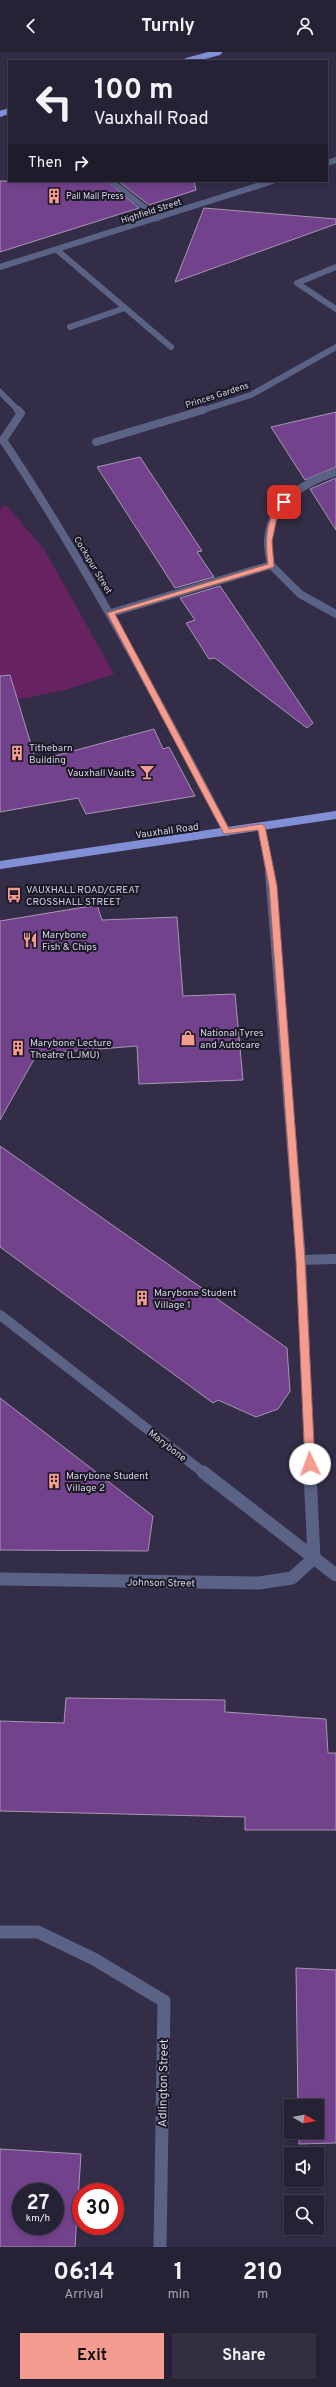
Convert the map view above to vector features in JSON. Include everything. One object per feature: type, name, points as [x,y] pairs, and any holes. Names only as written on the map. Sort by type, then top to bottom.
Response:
[{"type":"main road","points":[[190,60],[216,52]]},
{"type":"main road","name":"Vauxhall Road","points":[[0,865],[336,815]]},
{"type":"street","points":[[112,182],[158,218]]},
{"type":"street","name":"Highfield Street","points":[[0,267],[270,182]]},
{"type":"street","points":[[57,250],[171,347]]},
{"type":"street","points":[[336,267],[298,283],[336,309]]},
{"type":"street","points":[[70,327],[125,308]]},
{"type":"street","name":"Princes Gardens","points":[[96,442],[251,395],[336,347]]},
{"type":"street","name":"Cockspur Street","points":[[0,392],[21,413],[3,440],[32,482],[111,613],[226,832]]},
{"type":"street","points":[[336,472],[321,476],[293,493],[275,512],[268,541],[271,565],[286,584],[319,607],[336,614]]},
{"type":"street","points":[[111,613],[271,565]]},
{"type":"street","points":[[261,826],[273,886],[301,1260],[314,1558]]},
{"type":"street","points":[[301,1260],[336,1260]]},
{"type":"street","name":"Marybone","points":[[0,1315],[336,1575]]},
{"type":"street","name":"Johnson Street","points":[[0,1579],[259,1583],[292,1578],[314,1558]]},
{"type":"street","name":"Adlington Street","points":[[0,1932],[38,1932],[94,1959],[164,2001],[160,2247]]},
{"type":"shaded area","points":[[6,505],[44,549],[114,674],[65,690],[0,703],[0,509]]},
{"type":"building","name":"Pall Mall Press","points":[[0,181],[108,182],[139,208],[0,252]]},
{"type":"building","points":[[119,182],[194,182],[196,190],[149,205]]},
{"type":"building","points":[[204,208],[336,219],[336,224],[175,282]]},
{"type":"building","points":[[336,412],[336,467],[305,480],[271,427]]},
{"type":"building","points":[[140,457],[202,551],[197,552],[214,577],[175,588],[97,467]]},
{"type":"building","points":[[336,478],[336,530],[310,489]]},
{"type":"building","points":[[220,586],[313,723],[307,728],[215,658],[209,659],[186,623],[195,620],[180,598]]},
{"type":"building","points":[[10,675],[36,761],[154,729],[163,749],[169,747],[195,796],[86,814],[78,798],[0,812],[0,676]]},
{"type":"building","points":[[97,905],[102,920],[177,917],[183,996],[235,994],[243,1080],[139,1084],[137,1046],[37,1054],[0,1120],[0,921]]},
{"type":"building","name":"Marybone Student Village 1","points":[[0,1146],[287,1348],[290,1391],[278,1409],[256,1417],[218,1400],[213,1403],[0,1247]]},
{"type":"building","name":"Marybone Student Village 2","points":[[0,1398],[153,1516],[148,1551],[0,1550]]},
{"type":"building","points":[[66,1698],[225,1700],[225,1712],[326,1719],[328,1753],[336,1753],[336,1830],[245,1830],[245,1817],[0,1811],[0,1721],[64,1723]]},
{"type":"building","points":[[296,1968],[336,1970],[336,2143],[299,2144],[299,2139],[324,2139],[324,2099],[298,2099]]},
{"type":"building","points":[[0,2149],[81,2154],[79,2183],[72,2183],[72,2235],[76,2235],[75,2247],[0,2247]]},
{"type":"place","name":"Pall Mall Press","points":[[54,196]]},
{"type":"place","name":"Tithebarn Building","points":[[17,753]]},
{"type":"place","name":"Vauxhall Vaults","points":[[147,772]]},
{"type":"place","name":"VAUXHALL ROAD/GREAT CROSSHALL STREET","points":[[14,895]]},
{"type":"place","name":"Marybone Fish & Chips","points":[[30,940]]},
{"type":"place","name":"National Tyres and Autocare","points":[[188,1038]]},
{"type":"place","name":"Marybone Lecture Theatre (LJMU)","points":[[18,1048]]},
{"type":"place","name":"Marybone Student Village 1","points":[[142,1298]]},
{"type":"place","name":"Marybone Student Village 2","points":[[54,1481]]},
{"type":"route","points":[[284,502],[275,512],[268,541],[271,565],[111,613],[226,832],[261,826],[273,886],[301,1260],[310,1464]]}]
